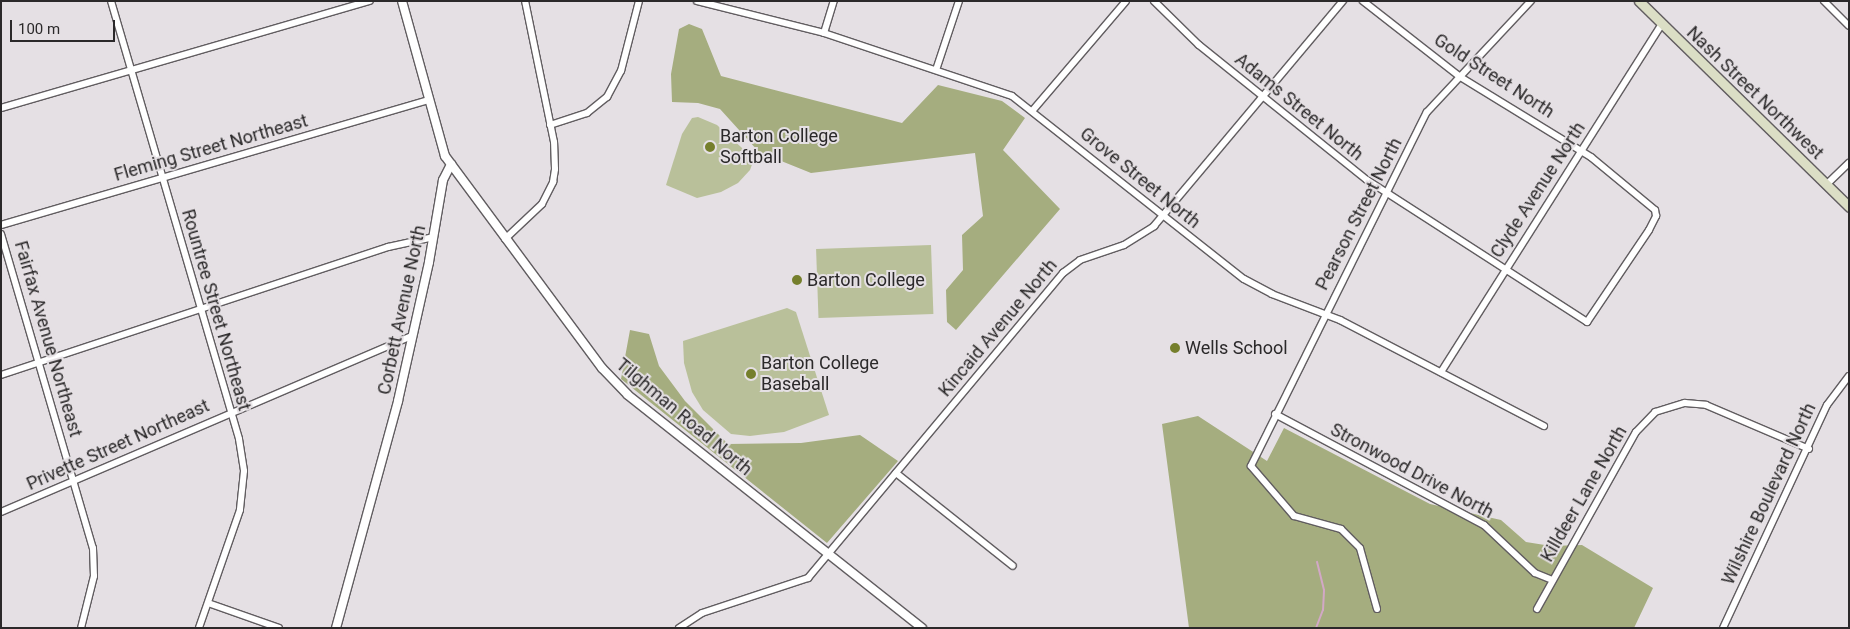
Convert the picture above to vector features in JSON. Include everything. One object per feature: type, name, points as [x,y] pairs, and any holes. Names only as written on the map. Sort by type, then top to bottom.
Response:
[{"type":"main road","name":"Nash Street Northwest","points":[[1639,1],[1849,207]]},
{"type":"street","name":"Rountree Street Northeast","points":[[111,1],[241,451],[244,481],[240,510],[199,628]]},
{"type":"street","points":[[1,108],[370,1]]},
{"type":"street","points":[[402,1],[428,100],[445,156],[451,164]]},
{"type":"street","points":[[505,239],[535,212],[553,182],[556,155],[525,1]]},
{"type":"street","points":[[550,124],[588,113],[607,97],[621,71],[639,1]]},
{"type":"street","points":[[824,33],[834,1]]},
{"type":"street","points":[[936,70],[959,1]]},
{"type":"street","points":[[1033,110],[1126,1]]},
{"type":"street","name":"Adams Street North","points":[[1154,1],[1199,45],[1262,98],[1387,194],[1506,268],[1587,322]]},
{"type":"street","name":"Kincaid Avenue North","points":[[679,628],[702,614],[802,582],[827,556],[1072,264],[1141,236],[1163,217],[1343,1]]},
{"type":"street","name":"Gold Street North","points":[[1363,1],[1459,76],[1581,151],[1638,194],[1656,212],[1649,230],[1587,322]]},
{"type":"street","name":"Pearson Street North","points":[[1377,609],[1360,548],[1341,530],[1294,516],[1251,466],[1275,414],[1427,112],[1531,1]]},
{"type":"street","points":[[1824,1],[1849,26]]},
{"type":"street","name":"Grove Street North","points":[[701,2],[824,33],[1003,92],[1033,110],[1163,217],[1244,279],[1287,301],[1326,314],[1544,426]]},
{"type":"street","name":"Clyde Avenue North","points":[[1441,372],[1662,24]]},
{"type":"street","name":"Fleming Street Northeast","points":[[1,225],[428,100]]},
{"type":"street","points":[[1826,185],[1849,163]]},
{"type":"street","name":"Corbett Avenue North","points":[[336,628],[413,335],[434,237],[443,180],[451,164]]},
{"type":"street","name":"Tilghman Road North","points":[[451,164],[505,239],[618,386],[827,556],[922,628]]},
{"type":"street","name":"Fairfax Avenue Northeast","points":[[1,234],[89,530],[94,567],[93,586],[81,628]]},
{"type":"street","points":[[1,375],[388,247],[434,237]]},
{"type":"street","name":"Privette Street Northeast","points":[[1,512],[413,335]]},
{"type":"street","name":"Wilshire Boulevard North","points":[[1723,628],[1809,449],[1827,405],[1849,376]]},
{"type":"street","name":"Killdeer Lane North","points":[[1537,609],[1636,432],[1655,412],[1679,404],[1706,405],[1809,449]]},
{"type":"street","name":"Stronwood Drive North","points":[[1275,414],[1484,525],[1535,573],[1552,580]]},
{"type":"street","points":[[896,473],[1013,566]]},
{"type":"street","points":[[208,603],[279,628]]},
{"type":"green space","points":[[689,24],[702,29],[721,76],[902,123],[938,85],[1002,101],[1025,118],[1003,150],[1060,209],[956,330],[947,322],[946,290],[963,270],[962,235],[983,216],[975,153],[811,173],[759,152],[720,109],[698,103],[672,102],[671,74],[679,29]]},
{"type":"green space","name":"Barton College Softball","points":[[698,117],[717,125],[754,159],[750,170],[738,183],[721,192],[697,198],[666,185],[682,134],[692,118]]},
{"type":"green space","points":[[931,245],[933,314],[818,318],[816,249]]},
{"type":"green space","name":"Barton College Baseball","points":[[787,308],[796,312],[829,415],[784,432],[750,436],[731,434],[703,410],[692,392],[684,363],[683,341]]},
{"type":"green space","points":[[630,330],[649,334],[659,366],[685,401],[728,444],[801,443],[860,435],[898,461],[827,543],[621,379]]},
{"type":"green space","points":[[1198,416],[1267,461],[1284,428],[1430,504],[1501,520],[1526,542],[1551,546],[1582,545],[1653,588],[1634,628],[1189,628],[1162,424]]},
{"type":"waterway","points":[[1316,628],[1323,610],[1324,590],[1317,562]]},
{"type":"place","name":"Barton College Softball","points":[[710,147]]},
{"type":"place","name":"Barton College","points":[[797,280]]},
{"type":"place","name":"Wells School","points":[[1175,348]]},
{"type":"place","name":"Barton College Baseball","points":[[751,374]]}]
